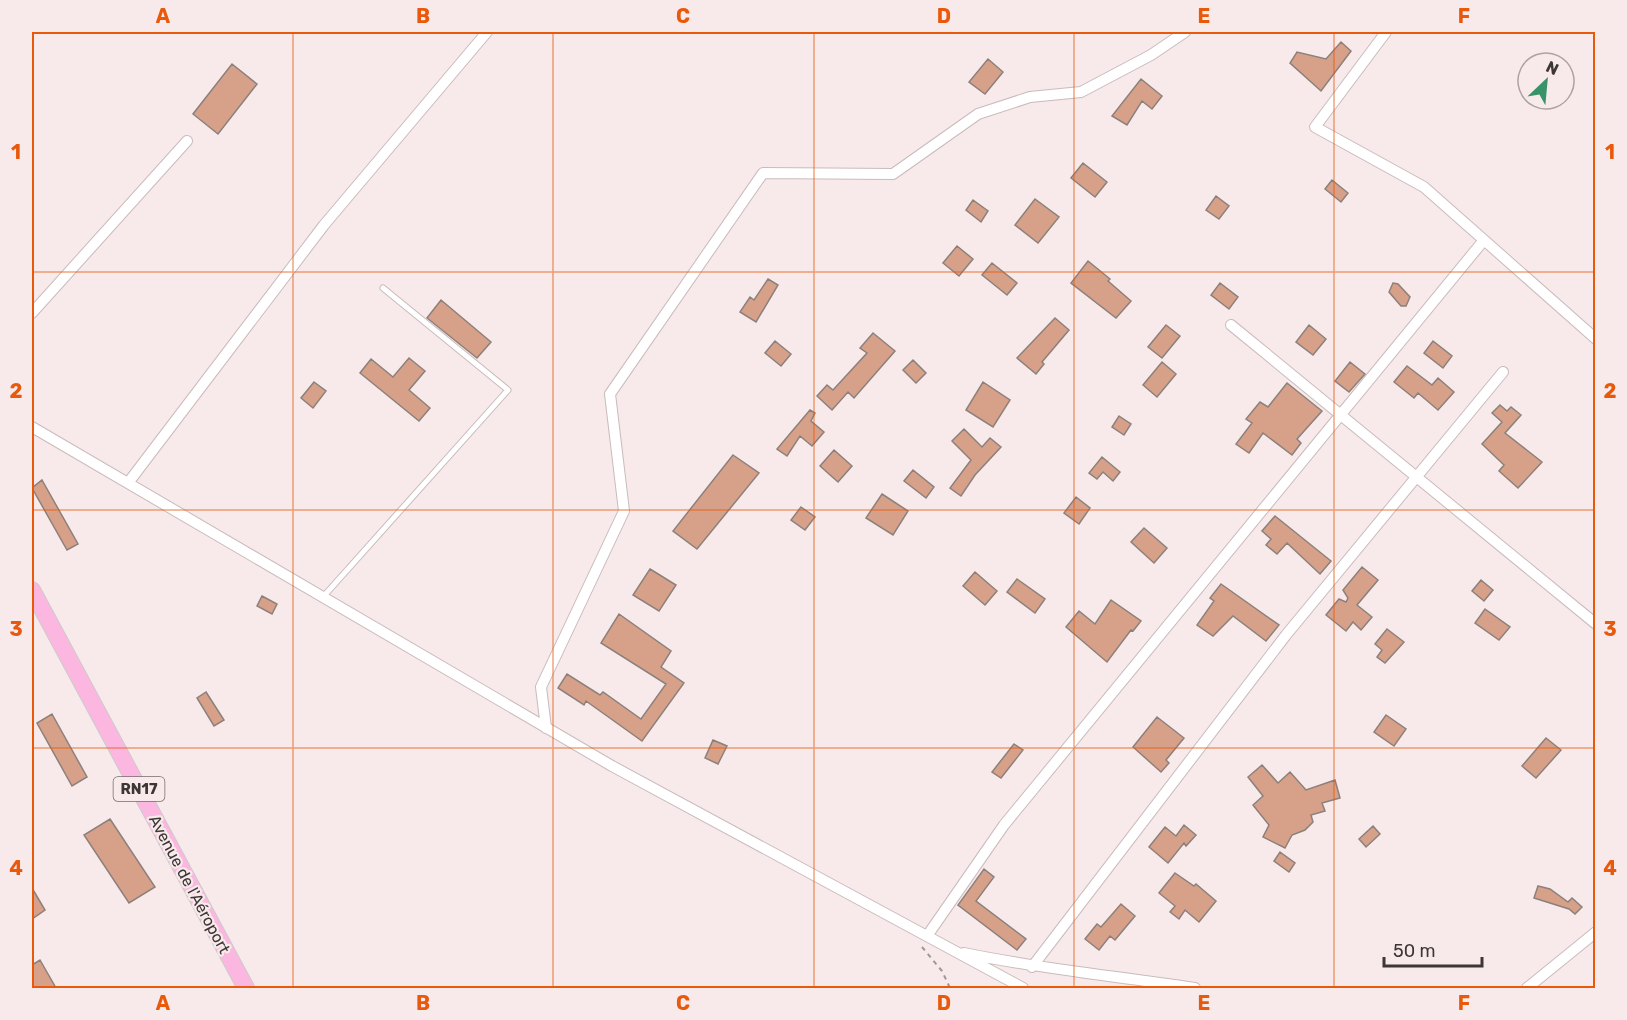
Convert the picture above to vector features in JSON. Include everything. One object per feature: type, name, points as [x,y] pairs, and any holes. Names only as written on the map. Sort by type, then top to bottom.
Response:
[{"type":"main road","name":"Avenue de l'Aéroport","points":[[32,590],[246,988]]},
{"type":"street","points":[[128,483],[324,225],[487,32]]},
{"type":"street","points":[[546,728],[541,687],[624,511],[610,394],[763,173],[893,174],[978,114],[1030,97],[1081,92],[1150,55],[1185,32]]},
{"type":"street","points":[[1386,32],[1315,127],[1424,187],[1596,339]]},
{"type":"street","points":[[32,313],[187,141]]},
{"type":"street","points":[[927,936],[1004,825],[1484,240]]},
{"type":"street","points":[[1231,325],[1596,624]]},
{"type":"street","points":[[1032,967],[1286,635],[1503,372]]},
{"type":"street","points":[[32,427],[612,766],[1023,988]]},
{"type":"street","points":[[1527,988],[1596,932]]},
{"type":"street","points":[[953,950],[1032,967],[1101,974],[1194,988]]},
{"type":"lane","points":[[322,597],[508,390],[383,288]]},
{"type":"path","points":[[922,947],[942,971],[950,988]]},
{"type":"building","points":[[1341,42],[1351,51],[1321,91],[1290,63],[1297,52],[1326,59]]},
{"type":"building","points":[[988,59],[1003,72],[985,94],[969,82]]},
{"type":"building","points":[[232,64],[257,84],[218,134],[193,114]]},
{"type":"building","points":[[1141,79],[1162,96],[1152,109],[1142,101],[1127,125],[1112,116]]},
{"type":"building","points":[[1083,163],[1107,182],[1095,197],[1071,178]]},
{"type":"building","points":[[1332,180],[1348,193],[1341,202],[1325,189]]},
{"type":"building","points":[[1216,196],[1229,206],[1219,219],[1206,210]]},
{"type":"building","points":[[1035,199],[1059,217],[1038,243],[1015,225]]},
{"type":"building","points":[[973,200],[988,211],[981,222],[966,210]]},
{"type":"building","points":[[957,246],[973,259],[959,276],[943,263]]},
{"type":"building","points":[[1088,261],[1110,279],[1108,281],[1131,301],[1116,318],[1071,283]]},
{"type":"building","points":[[992,263],[1017,283],[1007,295],[982,275]]},
{"type":"building","points":[[768,279],[778,285],[756,322],[740,312],[750,297],[754,300]]},
{"type":"building","points":[[1220,283],[1238,297],[1229,309],[1211,295]]},
{"type":"building","points":[[1393,283],[1398,284],[1410,297],[1406,306],[1401,306],[1389,292]]},
{"type":"building","points":[[441,300],[491,342],[477,358],[427,318]]},
{"type":"building","points":[[1055,318],[1069,330],[1042,362],[1044,364],[1036,374],[1017,358]]},
{"type":"building","points":[[1166,325],[1180,336],[1162,358],[1148,347]]},
{"type":"building","points":[[1309,325],[1326,339],[1313,355],[1296,342]]},
{"type":"building","points":[[873,333],[895,351],[854,398],[848,392],[832,410],[817,396],[827,385],[833,390],[867,353],[860,348]]},
{"type":"building","points":[[775,341],[791,354],[781,366],[765,353]]},
{"type":"building","points":[[1433,341],[1452,356],[1443,368],[1424,353]]},
{"type":"building","points":[[409,358],[425,371],[409,390],[430,408],[419,421],[360,373],[371,359],[393,377]]},
{"type":"building","points":[[913,360],[926,373],[916,383],[903,370]]},
{"type":"building","points":[[1162,362],[1176,374],[1157,397],[1143,385]]},
{"type":"building","points":[[1350,362],[1365,374],[1349,392],[1335,381]]},
{"type":"building","points":[[1407,366],[1432,385],[1438,378],[1454,392],[1438,410],[1418,393],[1414,398],[1394,382]]},
{"type":"building","points":[[314,382],[326,391],[313,408],[301,398]]},
{"type":"building","points":[[983,382],[1010,400],[993,427],[966,410]]},
{"type":"building","points":[[1287,383],[1322,411],[1297,439],[1301,443],[1292,455],[1263,433],[1249,453],[1236,444],[1252,423],[1246,419],[1260,402],[1268,407]]},
{"type":"building","points":[[1500,405],[1507,411],[1511,407],[1521,415],[1505,433],[1542,462],[1518,488],[1499,471],[1504,465],[1482,444],[1502,422],[1492,413]]},
{"type":"building","points":[[810,410],[815,413],[811,421],[824,432],[812,446],[800,436],[787,456],[777,449]]},
{"type":"building","points":[[1119,416],[1131,424],[1124,435],[1112,427]]},
{"type":"building","points":[[964,429],[982,447],[990,438],[1001,447],[975,475],[961,496],[950,488],[971,460],[952,441]]},
{"type":"building","points":[[834,450],[852,466],[838,482],[820,466]]},
{"type":"building","points":[[733,455],[759,473],[697,549],[673,531]]},
{"type":"building","points":[[1102,457],[1120,472],[1113,481],[1103,472],[1097,479],[1089,473]]},
{"type":"building","points":[[913,470],[934,487],[926,498],[904,481]]},
{"type":"building","points":[[42,480],[78,544],[67,550],[32,488]]},
{"type":"building","points":[[882,494],[908,511],[893,535],[866,518]]},
{"type":"building","points":[[1076,497],[1090,508],[1079,524],[1064,513]]},
{"type":"building","points":[[801,507],[815,517],[805,530],[791,520]]},
{"type":"building","points":[[1275,516],[1331,561],[1320,574],[1287,543],[1277,554],[1266,545],[1271,539],[1262,531]]},
{"type":"building","points":[[1144,528],[1167,548],[1154,563],[1131,542]]},
{"type":"building","points":[[1362,567],[1378,580],[1357,605],[1372,617],[1361,630],[1353,622],[1346,631],[1326,615],[1339,599],[1346,602],[1348,598],[1343,590]]},
{"type":"building","points":[[650,569],[676,585],[659,611],[633,595]]},
{"type":"building","points":[[975,572],[997,591],[985,605],[963,586]]},
{"type":"building","points":[[1017,579],[1045,599],[1035,613],[1007,592]]},
{"type":"building","points":[[1481,580],[1493,590],[1484,601],[1472,591]]},
{"type":"building","points":[[1221,584],[1279,625],[1266,641],[1233,616],[1213,636],[1197,625],[1214,601],[1210,598]]},
{"type":"building","points":[[262,596],[277,604],[272,614],[257,606]]},
{"type":"building","points":[[1111,600],[1141,621],[1133,631],[1131,630],[1107,662],[1066,627],[1079,611],[1095,624]]},
{"type":"building","points":[[1485,609],[1510,627],[1499,640],[1475,623]]},
{"type":"building","points":[[619,614],[671,651],[661,667],[684,683],[642,741],[586,701],[584,705],[558,688],[567,674],[600,695],[603,692],[641,719],[666,684],[601,643]]},
{"type":"building","points":[[1387,629],[1404,642],[1385,663],[1377,657],[1382,650],[1375,644]]},
{"type":"building","points":[[206,692],[224,720],[214,726],[197,698]]},
{"type":"building","points":[[52,714],[87,777],[72,786],[37,723]]},
{"type":"building","points":[[1386,715],[1406,729],[1394,746],[1374,732]]},
{"type":"building","points":[[1157,717],[1184,738],[1166,760],[1169,763],[1161,772],[1133,747]]},
{"type":"building","points":[[1546,738],[1561,750],[1536,778],[1522,766]]},
{"type":"building","points":[[713,740],[727,746],[718,764],[705,758]]},
{"type":"building","points":[[1014,744],[1023,750],[1001,778],[992,772]]},
{"type":"building","points":[[1262,765],[1278,783],[1290,772],[1306,790],[1335,780],[1340,798],[1322,803],[1325,811],[1311,815],[1313,822],[1305,830],[1292,835],[1285,848],[1263,837],[1269,825],[1253,805],[1263,796],[1248,777]]},
{"type":"building","points":[[110,819],[155,887],[129,903],[84,835]]},
{"type":"building","points":[[1184,825],[1196,835],[1186,846],[1184,843],[1168,863],[1149,847],[1165,827],[1176,836]]},
{"type":"building","points":[[1373,826],[1380,834],[1366,847],[1359,839]]},
{"type":"building","points":[[1280,852],[1295,863],[1289,872],[1274,861]]},
{"type":"building","points":[[984,869],[994,877],[976,901],[1026,939],[1017,950],[958,905]]},
{"type":"building","points":[[1175,873],[1194,886],[1196,884],[1216,901],[1199,922],[1185,910],[1179,919],[1170,912],[1175,906],[1159,893]]},
{"type":"building","points":[[1538,886],[1550,889],[1568,902],[1572,898],[1582,907],[1575,914],[1569,909],[1534,898]]},
{"type":"building","points":[[32,888],[45,910],[32,919]]},
{"type":"building","points":[[1121,904],[1135,916],[1115,940],[1110,936],[1099,950],[1085,939],[1097,924],[1101,927]]},
{"type":"building","points":[[40,960],[56,988],[32,988],[32,965]]}]
